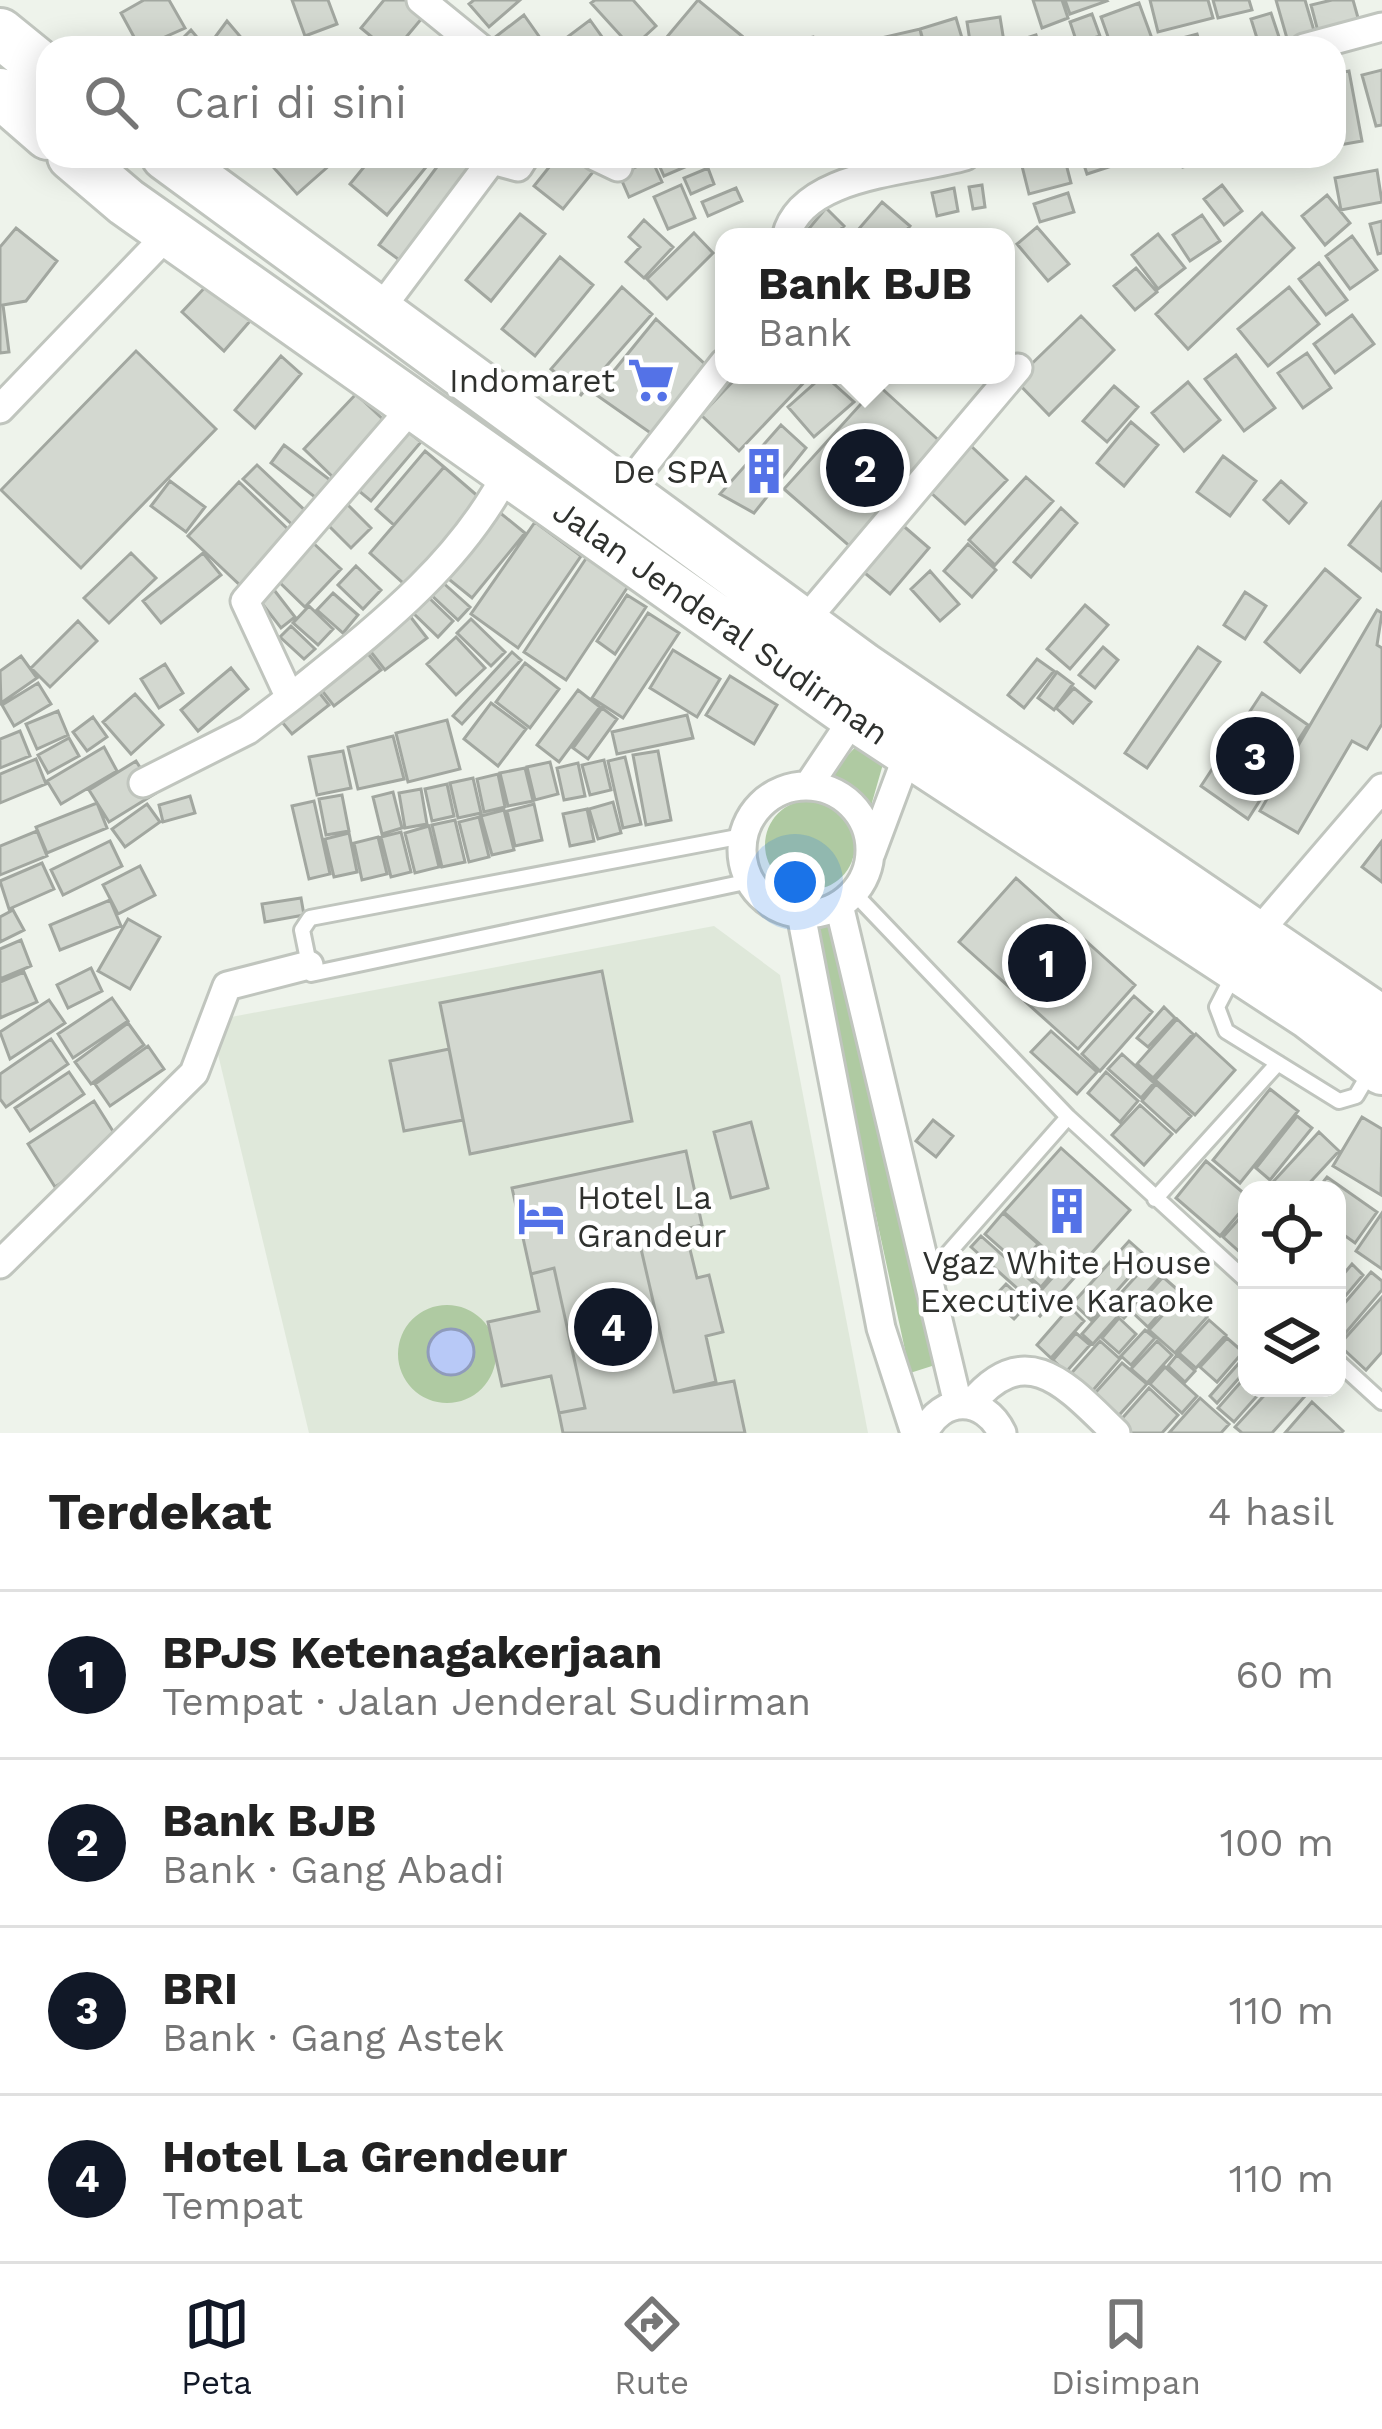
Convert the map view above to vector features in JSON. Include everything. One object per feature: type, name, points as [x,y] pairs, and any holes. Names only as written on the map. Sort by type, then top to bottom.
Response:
[{"type":"highway","points":[[0,33],[36,62]]},
{"type":"highway","points":[[0,93],[36,124]]},
{"type":"highway","name":"Jalan Jenderal Sudirman","points":[[88,168],[170,232],[508,471],[866,698],[1246,952],[1379,1052]]},
{"type":"highway","name":"Jalan Jenderal Sudirman","points":[[182,168],[803,623],[866,698]]},
{"type":"street","points":[[421,0],[465,36]]},
{"type":"street","points":[[1346,37],[1382,27]]},
{"type":"street","points":[[378,312],[486,168]]},
{"type":"street","points":[[790,228],[798,210],[823,190],[915,168]]},
{"type":"street","points":[[0,409],[170,232]]},
{"type":"street","points":[[1015,372],[1018,368]]},
{"type":"street","points":[[623,492],[715,374]]},
{"type":"street","points":[[803,623],[1005,384]]},
{"type":"street","points":[[290,698],[244,601],[415,405]]},
{"type":"street","points":[[143,783],[248,730],[425,587],[494,499],[508,471]]},
{"type":"street","points":[[808,786],[866,698]]},
{"type":"street","points":[[870,857],[860,816],[828,790],[808,786],[766,799],[743,836],[742,860],[751,881],[772,904],[801,914],[846,899],[870,857],[917,733]]},
{"type":"street","points":[[1246,952],[1382,788]]},
{"type":"street","points":[[846,899],[929,1275],[964,1404],[994,1418],[1002,1433]]},
{"type":"street","points":[[801,914],[881,1328],[915,1433]]},
{"type":"street","points":[[0,1264],[194,1073],[227,986],[309,965]]},
{"type":"street","points":[[924,1433],[934,1416],[964,1404],[996,1379],[1043,1372],[1068,1388],[1116,1433]]},
{"type":"street","points":[[1015,1433],[1032,1433]]},
{"type":"lane","points":[[743,836],[310,918],[302,930],[311,974],[751,881]]},
{"type":"lane","points":[[846,899],[1068,1117],[1238,1273]]},
{"type":"lane","points":[[1246,952],[1219,999],[1217,1016],[1226,1031],[1345,1102],[1360,1091],[1379,1052]]},
{"type":"lane","points":[[1155,1198],[1278,1063]]},
{"type":"lane","points":[[929,1275],[1068,1117]]},
{"type":"lane","points":[[1346,1369],[1382,1402]]},
{"type":"shaded area","name":"Hotel La Grandeur","points":[[714,926],[780,975],[868,1433],[309,1433],[210,1021]]},
{"type":"green space","points":[[865,737],[887,750],[869,813],[859,797],[826,778]]},
{"type":"green space","points":[[810,800],[842,813],[855,845],[842,877],[810,890],[778,877],[765,845],[778,813]]},
{"type":"green space","points":[[830,922],[933,1355],[932,1366],[910,1373],[816,939],[815,927]]},
{"type":"green space","points":[[447,1305],[482,1319],[496,1354],[482,1389],[447,1403],[412,1389],[398,1354],[412,1319]]},
{"type":"water","points":[[451,1329],[467,1336],[474,1352],[467,1368],[451,1375],[435,1368],[428,1352],[435,1336]]},
{"type":"building","points":[[144,0],[169,0],[185,28],[167,36],[133,36],[121,13]]},
{"type":"building","points":[[292,0],[328,0],[337,24],[305,36]]},
{"type":"building","points":[[384,0],[415,0],[428,11],[407,36],[371,36],[361,28]]},
{"type":"building","points":[[520,0],[489,27],[469,4]]},
{"type":"building","points":[[633,0],[656,26],[645,36],[621,36],[591,3]]},
{"type":"building","points":[[698,0],[742,36],[668,36]]},
{"type":"building","points":[[1033,0],[1062,0],[1068,18],[1042,28]]},
{"type":"building","points":[[1065,0],[1106,0],[1107,1],[1070,14]]},
{"type":"building","points":[[1150,0],[1208,0],[1213,18],[1158,32]]},
{"type":"building","points":[[1213,0],[1249,0],[1252,10],[1218,18]]},
{"type":"building","points":[[1276,0],[1305,0],[1315,34],[1286,36]]},
{"type":"building","points":[[1353,0],[1362,32],[1319,36],[1311,5]]},
{"type":"building","points":[[1139,3],[1151,36],[1108,36],[1101,17]]},
{"type":"building","points":[[1271,13],[1279,36],[1256,36],[1251,19]]},
{"type":"building","points":[[1092,14],[1100,36],[1075,36],[1070,22]]},
{"type":"building","points":[[524,15],[539,36],[497,36]]},
{"type":"building","points":[[1000,17],[1003,36],[969,36],[967,22]]},
{"type":"building","points":[[956,18],[961,36],[922,36],[920,29]]},
{"type":"building","points":[[590,20],[601,36],[569,36]]},
{"type":"building","points":[[227,21],[240,36],[216,36]]},
{"type":"building","points":[[920,29],[921,36],[889,36]]},
{"type":"building","points":[[1382,70],[1382,125],[1376,126],[1362,75]]},
{"type":"building","points":[[1346,72],[1362,141],[1346,144]]},
{"type":"building","points":[[274,168],[326,168],[297,194]]},
{"type":"building","points":[[363,168],[425,168],[387,215],[350,184]]},
{"type":"building","points":[[436,168],[472,168],[402,262],[379,245]]},
{"type":"building","points":[[548,168],[593,172],[563,209],[534,186]]},
{"type":"building","points":[[633,168],[656,168],[662,182],[629,197],[619,174]]},
{"type":"building","points":[[708,168],[714,184],[691,194],[684,178]]},
{"type":"building","points":[[1022,168],[1067,168],[1071,183],[1029,194]]},
{"type":"building","points":[[1377,170],[1382,202],[1341,210],[1335,178]]},
{"type":"building","points":[[681,185],[695,218],[668,229],[654,197]]},
{"type":"building","points":[[982,185],[985,207],[973,209],[969,187]]},
{"type":"building","points":[[1222,185],[1242,211],[1224,225],[1204,199]]},
{"type":"building","points":[[736,188],[742,201],[708,216],[702,202]]},
{"type":"building","points":[[954,188],[958,211],[937,216],[932,193]]},
{"type":"building","points":[[1068,193],[1074,212],[1040,222],[1034,204]]},
{"type":"building","points":[[1327,195],[1350,223],[1325,245],[1302,216]]},
{"type":"building","points":[[882,202],[910,226],[908,228],[860,228]]},
{"type":"building","points":[[826,208],[844,226],[842,228],[809,228]]},
{"type":"building","points":[[1262,213],[1294,248],[1188,349],[1156,314]]},
{"type":"building","points":[[520,214],[545,234],[491,301],[466,280]]},
{"type":"building","points":[[1202,215],[1220,241],[1190,261],[1173,235]]},
{"type":"building","points":[[644,220],[673,247],[644,278],[626,262],[640,247],[629,237]]},
{"type":"building","points":[[1382,221],[1382,253],[1378,254],[1370,224]]},
{"type":"building","points":[[1037,227],[1069,264],[1048,281],[1017,244]]},
{"type":"building","points":[[16,228],[57,261],[26,301],[3,305],[9,352],[0,353],[0,247]]},
{"type":"building","points":[[694,233],[713,253],[667,299],[647,279]]},
{"type":"building","points":[[1158,234],[1185,268],[1158,289],[1132,255]]},
{"type":"building","points":[[1352,236],[1377,270],[1350,289],[1326,256]]},
{"type":"building","points":[[560,257],[593,285],[535,356],[502,329]]},
{"type":"building","points":[[1319,263],[1347,300],[1326,315],[1299,279]]},
{"type":"building","points":[[1136,268],[1157,292],[1135,310],[1114,286]]},
{"type":"building","points":[[209,283],[250,321],[224,351],[182,312]]},
{"type":"building","points":[[622,287],[652,314],[581,395],[551,369]]},
{"type":"building","points":[[1289,287],[1319,324],[1268,366],[1238,329]]},
{"type":"building","points":[[1352,315],[1374,344],[1335,373],[1314,344]]},
{"type":"building","points":[[1081,316],[1114,350],[1049,415],[1015,380]]},
{"type":"building","name":"Indomaret","points":[[656,319],[707,366],[652,434],[595,394]]},
{"type":"building","points":[[136,351],[216,429],[81,568],[1,490]]},
{"type":"building","points":[[1307,353],[1331,388],[1303,408],[1278,373]]},
{"type":"building","points":[[1236,355],[1275,408],[1244,431],[1205,379]]},
{"type":"building","points":[[281,356],[301,374],[255,428],[235,410]]},
{"type":"building","points":[[1188,382],[1220,420],[1184,451],[1152,413]]},
{"type":"building","points":[[730,384],[802,384],[739,451],[701,415]]},
{"type":"building","points":[[814,384],[834,384],[854,402],[814,437],[788,407]]},
{"type":"building","points":[[878,385],[945,446],[854,550],[784,489]]},
{"type":"building","points":[[1114,386],[1138,407],[1107,442],[1083,421]]},
{"type":"building","points":[[356,394],[388,424],[336,480],[304,449]]},
{"type":"building","points":[[1131,422],[1158,445],[1124,486],[1097,463]]},
{"type":"building","name":"De SPA","points":[[781,425],[806,448],[754,513],[720,494]]},
{"type":"building","points":[[403,427],[421,442],[371,501],[353,486]]},
{"type":"building","points":[[284,445],[334,483],[320,501],[271,463]]},
{"type":"building","points":[[971,446],[1007,480],[965,524],[929,491]]},
{"type":"building","points":[[425,451],[444,467],[394,525],[376,509]]},
{"type":"building","points":[[1223,456],[1256,481],[1230,516],[1197,492]]},
{"type":"building","points":[[257,465],[312,517],[299,531],[243,479]]},
{"type":"building","points":[[444,467],[487,504],[412,591],[370,553]]},
{"type":"building","points":[[1026,477],[1053,501],[995,565],[969,540]]},
{"type":"building","points":[[170,481],[205,507],[186,532],[151,506]]},
{"type":"building","points":[[1281,481],[1306,503],[1289,523],[1264,500]]},
{"type":"building","points":[[239,482],[292,533],[242,587],[188,536]]},
{"type":"building","points":[[1382,502],[1382,571],[1349,545]]},
{"type":"building","points":[[347,504],[371,528],[351,548],[327,524]]},
{"type":"building","points":[[493,507],[525,533],[472,598],[440,572]]},
{"type":"building","points":[[1061,508],[1077,523],[1031,577],[1014,562]]},
{"type":"building","points":[[535,522],[581,556],[518,648],[471,614]]},
{"type":"building","points":[[900,523],[929,548],[890,594],[860,569]]},
{"type":"building","points":[[310,540],[341,569],[305,607],[275,578]]},
{"type":"building","points":[[968,544],[996,570],[972,597],[944,571]]},
{"type":"building","points":[[131,553],[156,578],[109,623],[84,598]]},
{"type":"building","points":[[203,553],[221,575],[161,623],[143,601]]},
{"type":"building","points":[[587,557],[629,585],[566,680],[524,652]]},
{"type":"building","points":[[356,566],[381,590],[363,609],[338,585]]},
{"type":"building","points":[[1325,569],[1360,598],[1300,672],[1265,642]]},
{"type":"building","points":[[930,571],[959,604],[940,621],[911,589]]},
{"type":"building","points":[[440,580],[470,607],[458,620],[428,592]]},
{"type":"building","points":[[271,586],[295,617],[281,628],[257,597]]},
{"type":"building","points":[[1245,592],[1266,606],[1245,639],[1224,625]]},
{"type":"building","points":[[333,593],[358,615],[343,633],[317,610]]},
{"type":"building","points":[[426,595],[453,621],[438,637],[411,611]]},
{"type":"building","points":[[627,595],[646,607],[615,654],[597,641]]},
{"type":"building","points":[[1085,605],[1108,625],[1070,669],[1047,649]]},
{"type":"building","points":[[309,606],[333,629],[318,645],[293,623]]},
{"type":"building","points":[[1377,610],[1382,613],[1377,645],[1382,648],[1382,724],[1367,749],[1352,741],[1298,833],[1260,811]]},
{"type":"building","points":[[406,611],[427,638],[385,670],[364,643]]},
{"type":"building","points":[[648,613],[679,633],[623,718],[592,698]]},
{"type":"building","points":[[471,619],[505,652],[491,666],[457,633]]},
{"type":"building","points":[[78,621],[97,641],[50,687],[31,668]]},
{"type":"building","points":[[291,626],[315,649],[304,659],[280,637]]},
{"type":"building","points":[[456,637],[485,668],[456,695],[427,664]]},
{"type":"building","points":[[362,646],[381,670],[334,706],[316,683]]},
{"type":"building","points":[[1103,647],[1118,660],[1095,688],[1079,675]]},
{"type":"building","points":[[1198,647],[1220,662],[1147,768],[1125,753]]},
{"type":"building","points":[[673,650],[720,679],[697,717],[650,688]]},
{"type":"building","points":[[512,652],[521,660],[462,724],[453,716]]},
{"type":"building","points":[[21,656],[37,678],[1,703],[0,671]]},
{"type":"building","points":[[1037,659],[1054,671],[1024,708],[1008,695]]},
{"type":"building","points":[[525,663],[559,689],[530,728],[496,702]]},
{"type":"building","points":[[165,664],[183,693],[159,708],[141,679]]},
{"type":"building","points":[[231,668],[248,689],[198,731],[181,710]]},
{"type":"building","points":[[1057,672],[1073,684],[1054,710],[1038,698]]},
{"type":"building","points":[[730,676],[777,705],[754,744],[706,715]]},
{"type":"building","points":[[38,683],[51,704],[14,726],[2,705]]},
{"type":"building","points":[[314,686],[329,705],[292,734],[277,716]]},
{"type":"building","points":[[1074,688],[1091,702],[1073,723],[1056,708]]},
{"type":"building","points":[[578,690],[600,707],[559,762],[537,745]]},
{"type":"building","points":[[1262,693],[1308,725],[1248,819],[1201,786]]},
{"type":"building","points":[[135,694],[163,725],[131,754],[103,722]]},
{"type":"building","points":[[491,703],[526,729],[498,766],[464,739]]},
{"type":"building","points":[[602,708],[617,719],[588,759],[573,748]]},
{"type":"building","points":[[58,711],[68,735],[37,749],[26,724]]},
{"type":"building","points":[[687,715],[693,738],[617,754],[612,732]]},
{"type":"building","points":[[93,717],[107,737],[87,751],[73,732]]},
{"type":"building","points":[[447,720],[460,769],[408,782],[396,733]]},
{"type":"building","points":[[20,731],[30,756],[0,768],[0,739]]},
{"type":"building","points":[[393,736],[404,779],[358,789],[348,747]]},
{"type":"building","points":[[69,738],[79,756],[48,773],[38,755]]},
{"type":"building","points":[[104,747],[117,771],[61,804],[47,781]]},
{"type":"building","points":[[343,751],[351,788],[317,795],[309,757]]},
{"type":"building","points":[[658,751],[671,820],[646,825],[633,755]]},
{"type":"building","points":[[625,757],[641,824],[623,828],[608,761]]},
{"type":"building","points":[[36,759],[46,784],[0,803],[0,774]]},
{"type":"building","points":[[604,760],[611,790],[590,795],[582,765]]},
{"type":"building","points":[[136,761],[156,793],[109,822],[89,790]]},
{"type":"building","points":[[550,762],[558,794],[535,800],[527,767]]},
{"type":"building","points":[[578,763],[585,796],[564,800],[557,768]]},
{"type":"building","points":[[525,768],[533,801],[508,806],[500,773]]},
{"type":"building","points":[[498,774],[505,807],[484,812],[477,779]]},
{"type":"building","points":[[473,778],[481,813],[458,818],[450,783]]},
{"type":"building","points":[[447,784],[454,816],[432,821],[425,789]]},
{"type":"building","points":[[421,789],[427,824],[405,828],[399,793]]},
{"type":"building","points":[[393,792],[402,828],[382,834],[373,797]]},
{"type":"building","points":[[342,795],[349,831],[326,835],[319,799]]},
{"type":"building","points":[[190,796],[195,813],[163,822],[159,805]]},
{"type":"building","points":[[314,801],[330,874],[309,879],[292,806]]},
{"type":"building","points":[[613,802],[621,833],[598,839],[589,809]]},
{"type":"building","points":[[97,803],[107,828],[47,853],[36,827]]},
{"type":"building","points":[[147,804],[160,822],[125,847],[112,829]]},
{"type":"building","points":[[534,804],[542,840],[515,846],[507,811]]},
{"type":"building","points":[[587,809],[594,841],[570,846],[563,814]]},
{"type":"building","points":[[504,810],[514,850],[492,855],[481,816]]},
{"type":"building","points":[[479,817],[489,857],[469,862],[459,822]]},
{"type":"building","points":[[455,820],[465,862],[442,867],[432,825]]},
{"type":"building","points":[[429,826],[439,867],[415,873],[405,833]]},
{"type":"building","points":[[37,831],[47,856],[0,875],[0,846]]},
{"type":"building","points":[[401,832],[411,872],[391,877],[381,837]]},
{"type":"building","points":[[349,833],[357,872],[334,877],[325,839]]},
{"type":"building","points":[[378,837],[387,874],[362,880],[354,843]]},
{"type":"building","points":[[110,841],[122,866],[63,895],[51,870]]},
{"type":"building","points":[[1382,841],[1382,882],[1362,867]]},
{"type":"building","points":[[42,863],[54,889],[9,909],[0,881]]},
{"type":"building","points":[[140,866],[155,895],[118,914],[103,885]]},
{"type":"building","points":[[1016,878],[1135,985],[1078,1049],[959,942]]},
{"type":"building","points":[[301,898],[304,915],[265,922],[262,904]]},
{"type":"building","points":[[110,900],[121,926],[60,950],[50,925]]},
{"type":"building","points":[[13,910],[24,930],[0,942],[0,917]]},
{"type":"building","points":[[128,919],[160,937],[130,989],[98,971]]},
{"type":"building","points":[[21,940],[31,966],[0,979],[0,949]]},
{"type":"building","points":[[91,968],[102,991],[68,1008],[57,985]]},
{"type":"building","points":[[602,971],[632,1121],[470,1154],[440,1003]]},
{"type":"building","points":[[24,972],[37,1002],[0,1018],[0,982]]},
{"type":"building","points":[[1134,996],[1152,1012],[1100,1071],[1082,1054]]},
{"type":"building","points":[[112,998],[128,1021],[73,1058],[58,1034]]},
{"type":"building","points":[[49,1000],[65,1023],[10,1059],[0,1032]]},
{"type":"building","points":[[1164,1007],[1175,1018],[1148,1047],[1137,1038]]},
{"type":"building","points":[[1177,1019],[1193,1034],[1153,1078],[1137,1064]]},
{"type":"building","points":[[128,1023],[144,1045],[91,1084],[75,1062]]},
{"type":"building","points":[[1051,1031],[1097,1072],[1077,1094],[1031,1052]]},
{"type":"building","points":[[1196,1034],[1235,1070],[1195,1115],[1155,1080]]},
{"type":"building","points":[[51,1039],[68,1064],[6,1107],[0,1099],[0,1074]]},
{"type":"building","points":[[148,1046],[164,1069],[110,1106],[95,1084]]},
{"type":"building","points":[[449,1049],[463,1120],[404,1131],[390,1061]]},
{"type":"building","points":[[1122,1054],[1154,1083],[1141,1098],[1108,1069]]},
{"type":"building","points":[[69,1072],[84,1094],[30,1131],[15,1108]]},
{"type":"building","points":[[1106,1072],[1138,1101],[1120,1122],[1088,1093]]},
{"type":"building","points":[[1156,1084],[1191,1116],[1176,1132],[1142,1101]]},
{"type":"building","points":[[1270,1089],[1298,1111],[1242,1181],[1213,1160]]},
{"type":"building","points":[[94,1101],[121,1144],[55,1187],[28,1144]]},
{"type":"building","points":[[1140,1105],[1172,1134],[1144,1165],[1112,1135]]},
{"type":"building","points":[[1297,1116],[1312,1128],[1270,1180],[1256,1168]]},
{"type":"building","points":[[1362,1117],[1382,1129],[1381,1195],[1333,1166]]},
{"type":"building","points":[[933,1120],[953,1136],[936,1157],[916,1141]]},
{"type":"building","points":[[751,1122],[768,1188],[731,1198],[714,1132]]},
{"type":"building","points":[[1319,1132],[1339,1151],[1311,1181],[1274,1181]]},
{"type":"building","name":"Vgaz White House Executive Karaoke","points":[[1061,1148],[1130,1210],[1073,1274],[1004,1212]]},
{"type":"building","points":[[686,1151],[702,1225],[639,1240],[674,1392],[734,1381],[745,1433],[563,1433],[559,1413],[585,1408],[554,1268],[531,1274],[512,1188]]},
{"type":"building","points":[[1206,1161],[1238,1188],[1238,1215],[1220,1236],[1176,1198]]},
{"type":"building","points":[[1346,1190],[1377,1212],[1355,1243],[1346,1236]]},
{"type":"building","points":[[1003,1213],[1038,1244],[1020,1265],[985,1234]]},
{"type":"building","points":[[1382,1213],[1382,1269],[1356,1251]]},
{"type":"building","points":[[1238,1220],[1238,1250],[1223,1237]]},
{"type":"building","points":[[685,1229],[697,1278],[709,1275],[723,1332],[706,1336],[716,1382],[674,1392],[639,1240]]},
{"type":"building","points":[[981,1236],[1038,1287],[1028,1298],[971,1247]]},
{"type":"building","points":[[1129,1241],[1147,1257],[1091,1320],[1073,1303]]},
{"type":"building","points":[[1040,1247],[1060,1265],[1041,1287],[1021,1269]]},
{"type":"building","points":[[1149,1262],[1163,1274],[1124,1318],[1110,1305]]},
{"type":"building","points":[[1352,1264],[1363,1275],[1346,1295],[1346,1289],[1346,1271]]},
{"type":"building","points":[[1062,1267],[1074,1278],[1040,1316],[1028,1305]]},
{"type":"building","points":[[554,1268],[585,1408],[559,1413],[551,1376],[502,1386],[488,1322],[539,1311],[531,1274]]},
{"type":"building","points":[[1371,1272],[1382,1281],[1382,1290],[1346,1332],[1346,1301]]},
{"type":"building","points":[[1163,1277],[1179,1291],[1148,1327],[1132,1312]]},
{"type":"building","points":[[1006,1284],[1028,1304],[1014,1319],[992,1299]]},
{"type":"building","points":[[1182,1294],[1207,1317],[1175,1353],[1149,1330]]},
{"type":"building","points":[[1382,1297],[1382,1352],[1366,1370],[1346,1351],[1346,1337]]},
{"type":"building","points":[[1107,1306],[1118,1316],[1093,1344],[1082,1334]]},
{"type":"building","points":[[1070,1307],[1084,1321],[1051,1358],[1037,1345]]},
{"type":"building","points":[[1119,1318],[1136,1334],[1119,1353],[1102,1338]]},
{"type":"building","points":[[1209,1320],[1226,1335],[1196,1368],[1179,1353]]},
{"type":"building","points":[[1145,1330],[1155,1338],[1131,1365],[1121,1356]]},
{"type":"building","points":[[1076,1333],[1090,1345],[1066,1372],[1053,1360]]},
{"type":"building","points":[[1227,1338],[1238,1348],[1238,1358],[1217,1382],[1200,1367]]},
{"type":"building","points":[[1100,1341],[1120,1359],[1088,1396],[1068,1377]]},
{"type":"building","points":[[1157,1341],[1172,1355],[1147,1383],[1131,1369]]},
{"type":"building","points":[[1177,1355],[1195,1371],[1185,1382],[1168,1366]]},
{"type":"building","points":[[1122,1363],[1147,1384],[1112,1423],[1088,1401]]},
{"type":"building","points":[[1238,1364],[1238,1379],[1217,1403],[1210,1396]]},
{"type":"building","points":[[1165,1367],[1197,1396],[1182,1413],[1150,1384]]},
{"type":"building","points":[[1238,1385],[1238,1397],[1256,1397],[1234,1422],[1218,1408]]},
{"type":"building","points":[[1149,1388],[1178,1415],[1162,1433],[1129,1433],[1118,1423]]},
{"type":"building","points":[[1263,1397],[1304,1397],[1272,1433],[1242,1433],[1235,1427]]},
{"type":"building","points":[[1200,1398],[1229,1424],[1221,1433],[1169,1433]]},
{"type":"building","points":[[1312,1402],[1343,1431],[1341,1433],[1285,1433]]},
{"type":"place","name":"Indomaret","points":[[651,380]]},
{"type":"place","name":"Bank BJB","points":[[865,468]]},
{"type":"place","name":"De SPA","points":[[764,471]]},
{"type":"place","name":"BRI","points":[[1255,756]]},
{"type":"place","name":"BPJS Ketenagakerjaan","points":[[1047,963]]},
{"type":"place","name":"Vgaz White House Executive Karaoke","points":[[1067,1211]]},
{"type":"place","name":"Hotel La Grandeur","points":[[541,1216]]},
{"type":"place","name":"Hotel La Grendeur","points":[[613,1327]]}]
